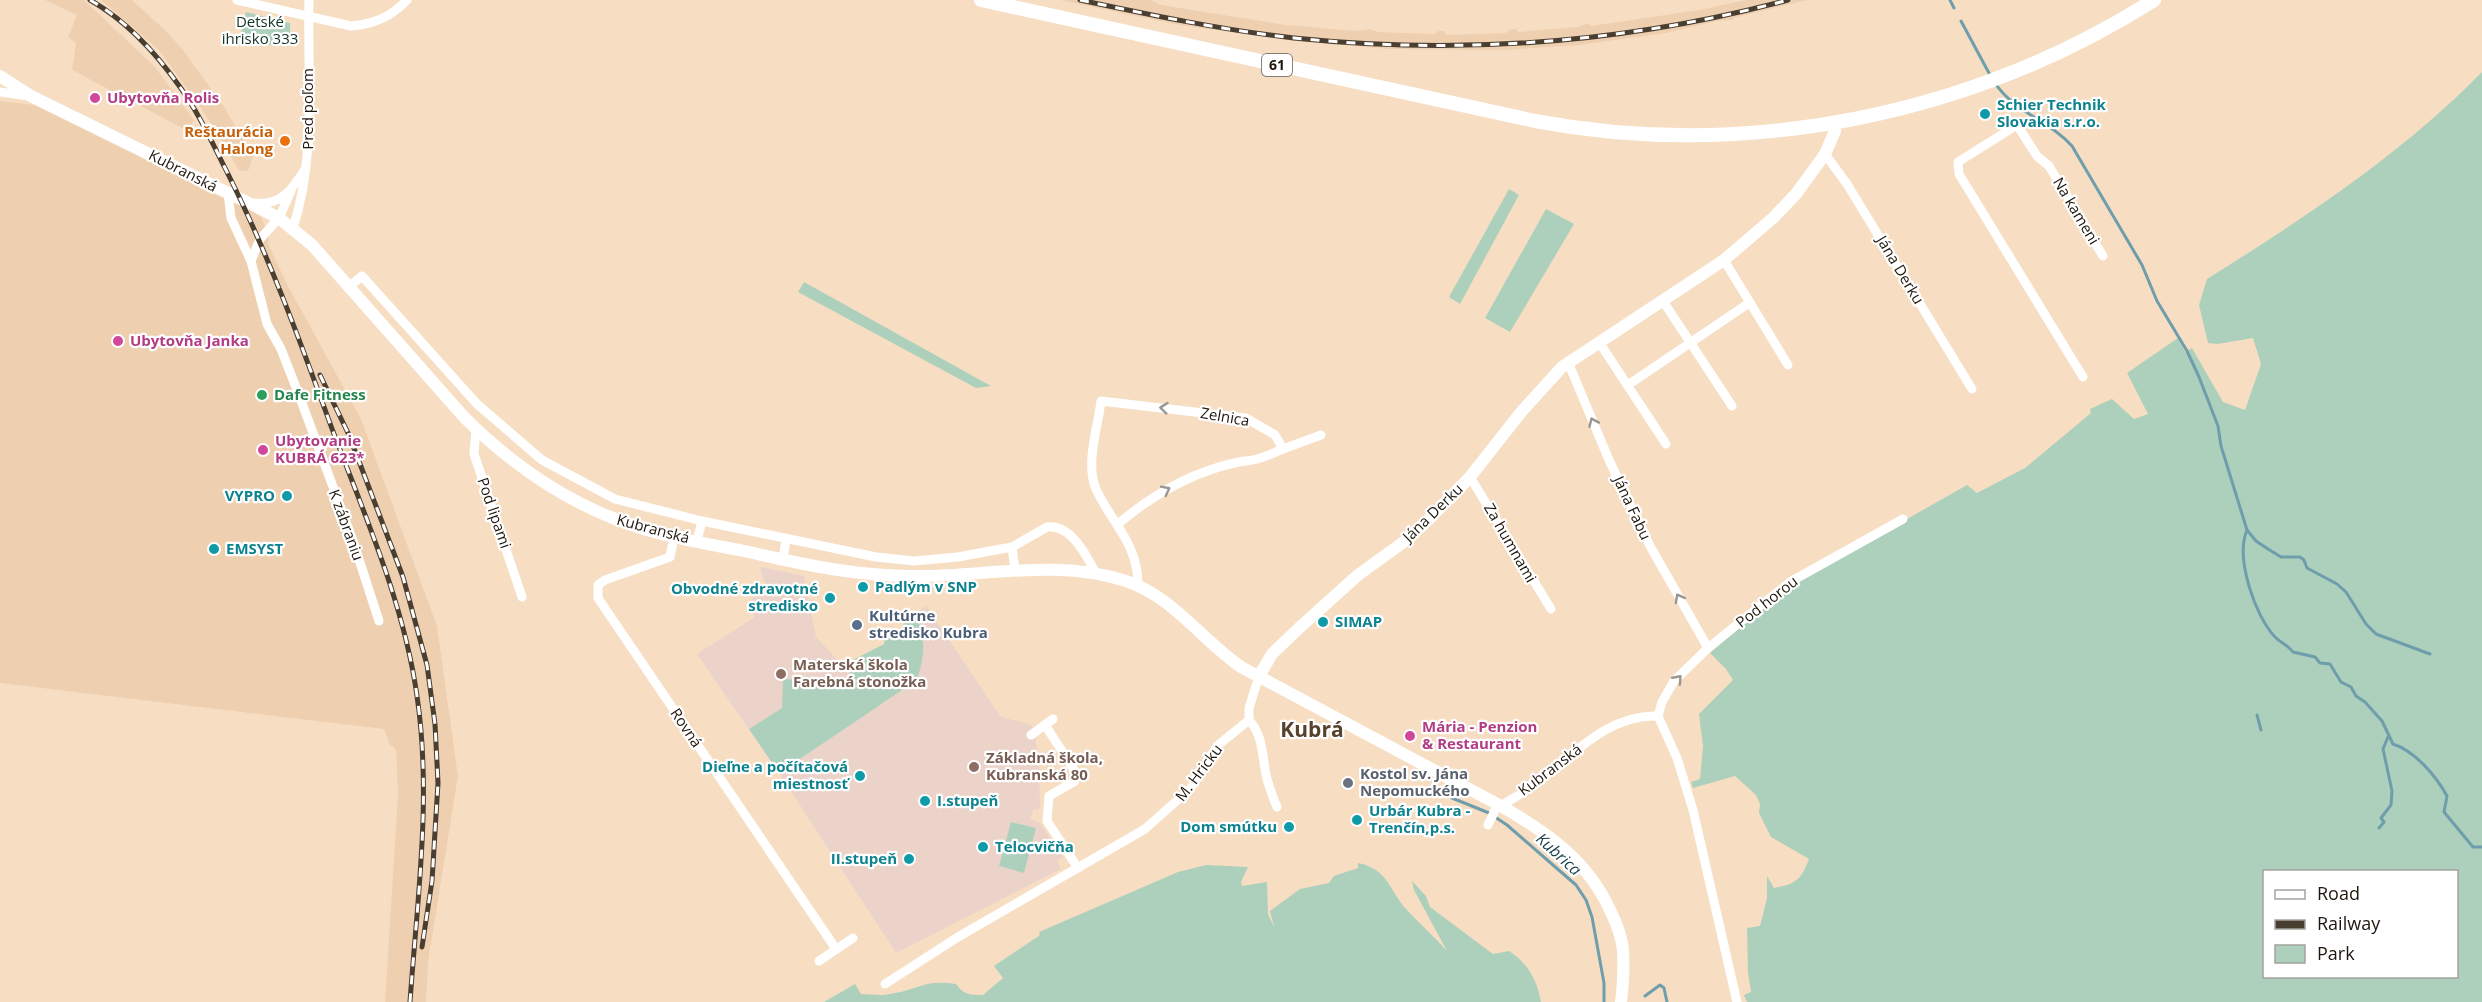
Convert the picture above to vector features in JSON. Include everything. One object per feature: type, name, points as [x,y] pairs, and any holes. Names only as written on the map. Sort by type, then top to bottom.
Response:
[{"type":"main road","name":"61","points":[[981,0],[1555,125],[1620,132],[1700,135],[1758,133],[1834,123],[1919,104],[1994,80],[2085,40],[2154,0]]},
{"type":"street","points":[[237,0],[351,26],[383,19],[407,0]]},
{"type":"street","name":"Pred poľom","points":[[293,228],[308,164],[309,0]]},
{"type":"street","name":"Kubranská","points":[[0,76],[31,96],[279,218],[293,228],[312,245],[464,417],[532,476],[608,517],[674,537],[783,560],[873,574],[912,576],[1015,570],[1074,571],[1138,585],[1158,597],[1230,659],[1498,806],[1531,788],[1597,735],[1617,723],[1641,715],[1658,716]]},
{"type":"street","points":[[0,92],[31,96]]},
{"type":"street","name":"Jána Derku","points":[[1259,676],[1272,654],[1298,629],[1358,575],[1405,541],[1470,477],[1543,387],[1568,362],[1724,260],[1796,195],[1825,154],[1835,131],[1834,123]]},
{"type":"street","name":"Na kameni","points":[[2083,377],[1991,220],[1959,174],[1957,166],[1962,158],[2017,125],[2037,156],[2049,166],[2103,256]]},
{"type":"street","name":"Jána Derku","points":[[1825,154],[1847,184],[1971,389]]},
{"type":"street","name":"Pred poľom","points":[[251,261],[260,239],[279,218],[291,191],[308,164]]},
{"type":"street","points":[[248,203],[271,203],[291,191]]},
{"type":"street","name":"K zábraniu","points":[[228,193],[231,218],[251,261],[267,324],[281,349],[299,395],[352,538],[379,621]]},
{"type":"street","points":[[1724,260],[1788,365]]},
{"type":"street","name":"Kubranská","points":[[349,287],[362,276],[477,404],[542,460],[615,499],[702,521],[876,557],[914,561],[958,557],[1012,547],[1047,527],[1058,528],[1078,543],[1096,574]]},
{"type":"street","points":[[1663,301],[1689,344],[1732,406]]},
{"type":"street","points":[[1628,385],[1749,303]]},
{"type":"street","points":[[404,349],[417,338]]},
{"type":"street","points":[[1599,342],[1666,444]]},
{"type":"street","name":"Jána Fabu","points":[[1568,362],[1650,546],[1708,648]]},
{"type":"street","name":"Zelnica","points":[[1138,585],[1137,564],[1118,524],[1095,487],[1092,462],[1101,401],[1246,418],[1275,435],[1283,448]]},
{"type":"street","points":[[464,417],[477,404]]},
{"type":"street","name":"Pod lipami","points":[[476,428],[474,454],[522,597]]},
{"type":"street","points":[[1118,524],[1143,503],[1168,489],[1207,472],[1234,463],[1259,459],[1321,435]]},
{"type":"street","points":[[532,476],[542,460]]},
{"type":"street","name":"Za humnami","points":[[1470,477],[1551,609]]},
{"type":"street","name":"Kubranská","points":[[608,517],[615,499]]},
{"type":"street","name":"Pod horou","points":[[1658,716],[1662,702],[1674,681],[1708,648],[1790,582],[1903,519]]},
{"type":"street","name":"Kubranská","points":[[697,541],[702,521]]},
{"type":"street","name":"Rovná","points":[[674,537],[670,557],[604,580],[598,585],[598,598],[836,949]]},
{"type":"street","points":[[783,560],[786,538]]},
{"type":"street","points":[[1012,547],[1015,570]]},
{"type":"street","points":[[873,574],[876,557]]},
{"type":"street","points":[[958,557],[959,574]]},
{"type":"street","points":[[1259,676],[1249,708],[1249,720],[1254,725],[1262,747],[1267,778],[1277,807]]},
{"type":"street","points":[[1658,716],[1677,758],[1693,810],[1737,1002]]},
{"type":"street","name":"M. Hricku","points":[[885,984],[958,936],[1128,841],[1163,815],[1191,788],[1217,746],[1249,720]]},
{"type":"street","points":[[1031,735],[1049,722],[1077,774],[1075,781],[1049,796],[1047,821],[1078,868]]},
{"type":"street","points":[[1489,822],[1498,806],[1535,825],[1561,844],[1592,879],[1603,895],[1620,935],[1623,950],[1621,1002]]},
{"type":"street","points":[[819,961],[853,938]]},
{"type":"street","points":[[1622,988],[1630,1002]]},
{"type":"shaded area","points":[[45,0],[84,0],[154,66],[194,120],[188,131],[72,70],[76,43],[68,37],[77,15]]},
{"type":"shaded area","points":[[101,0],[132,0],[183,50],[224,107],[253,156],[248,171],[239,170],[203,111],[159,50]]},
{"type":"shaded area","points":[[1060,0],[1151,0],[1161,5],[1286,25],[1355,31],[1370,29],[1377,32],[1434,34],[1444,31],[1447,35],[1506,33],[1510,29],[1519,32],[1578,27],[1587,23],[1591,26],[1699,10],[1746,0],[1807,0],[1733,18],[1733,20],[1717,21],[1666,33],[1579,45],[1507,50],[1388,49],[1293,41],[1174,24]]},
{"type":"shaded area","points":[[0,101],[34,105],[216,195],[260,214],[269,237],[268,244],[287,284],[361,419],[437,626],[458,776],[428,962],[426,1002],[385,1002],[398,794],[396,749],[390,745],[384,729],[0,683]]},
{"type":"shaded area","points":[[762,567],[804,576],[816,637],[880,705],[917,680],[924,642],[922,630],[914,614],[926,606],[1001,717],[1029,724],[1033,728],[1039,760],[1040,807],[1038,810],[1034,809],[1030,818],[1040,823],[1063,857],[1057,861],[1061,869],[896,953],[779,773],[697,654],[755,617],[746,603],[767,589],[760,569]]},
{"type":"green space","name":"Detské ihrisko 333","points":[[246,12],[290,23],[290,43],[253,46],[239,43]]},
{"type":"green space","points":[[2482,72],[2482,1002],[1747,1002],[1744,995],[1751,992],[1748,973],[1747,928],[1760,926],[1767,898],[1767,876],[1774,888],[1793,883],[1803,872],[1809,859],[1771,837],[1759,813],[1760,804],[1756,795],[1735,776],[1693,788],[1691,782],[1700,779],[1703,746],[1699,714],[1733,680],[1726,669],[1710,653],[1784,590],[1801,579],[1967,485],[1977,493],[2025,468],[2091,413],[2090,409],[2112,399],[2134,419],[2148,414],[2127,373],[2178,338],[2185,352],[2192,348],[2223,402],[2245,410],[2261,364],[2253,338],[2218,344],[2208,343],[2199,305],[2207,279],[2316,208],[2419,130]]},
{"type":"green space","points":[[1509,189],[1519,195],[1460,304],[1449,297]]},
{"type":"green space","points":[[1546,209],[1574,224],[1510,332],[1485,318]]},
{"type":"green space","points":[[804,282],[991,386],[976,388],[798,292]]},
{"type":"green space","points":[[904,613],[914,614],[923,638],[923,655],[917,680],[779,773],[749,729],[782,708],[783,679],[858,682],[843,665],[884,644],[885,634],[903,636]]},
{"type":"green space","points":[[1011,822],[1036,828],[1024,873],[999,866]]},
{"type":"green space","points":[[1358,863],[1382,875],[1401,903],[1447,951],[1414,890],[1412,881],[1426,896],[1430,907],[1493,954],[1509,951],[1516,956],[1531,973],[1541,1002],[824,1002],[855,984],[861,994],[887,995],[928,984],[945,983],[956,984],[968,994],[983,995],[1003,978],[994,966],[1040,935],[1039,932],[1178,872],[1206,865],[1248,867],[1241,882],[1242,886],[1267,882],[1268,914],[1274,927],[1270,911],[1300,889],[1329,883],[1334,876],[1358,868]]},
{"type":"waterway","points":[[1950,0],[1954,8]]},
{"type":"waterway","points":[[1961,21],[1990,75]]},
{"type":"waterway","points":[[1995,83],[2012,102],[2063,137],[2072,146],[2142,265],[2157,301],[2187,351],[2199,377],[2218,426],[2221,446],[2247,530],[2256,541],[2281,557],[2300,557],[2307,568],[2337,584],[2346,592],[2366,624],[2376,634],[2430,654]]},
{"type":"waterway","points":[[2247,530],[2244,542],[2245,571],[2254,601],[2268,628],[2293,652],[2315,657],[2320,663],[2330,664],[2341,682],[2351,687],[2356,696],[2365,702],[2382,721],[2393,744],[2417,758],[2437,780],[2447,796],[2444,812],[2473,847],[2482,847]]},
{"type":"waterway","points":[[2257,715],[2261,730]]},
{"type":"waterway","points":[[2379,828],[2384,822],[2381,818],[2391,805],[2392,791],[2383,749],[2388,737]]},
{"type":"waterway","name":"Kubrica","points":[[1452,798],[1489,813],[1507,825],[1576,885],[1586,900],[1592,917],[1604,983],[1604,1002]]},
{"type":"waterway","points":[[1645,996],[1660,985],[1664,988],[1667,1002]]},
{"type":"railway","points":[[90,0],[104,8],[151,50],[187,97],[209,137],[255,231],[282,295],[393,593],[411,661],[417,696],[423,772],[422,849],[410,1002]]},
{"type":"railway","points":[[1080,0],[1187,22],[1267,35],[1356,43],[1419,45],[1543,42],[1605,35],[1727,15],[1788,0]]},
{"type":"railway","points":[[320,375],[349,435],[403,577],[427,665],[435,724],[438,783],[432,881],[422,947]]},
{"type":"place","name":"Ubytovňa Rolis","points":[[95,98]]},
{"type":"place","name":"Schier Technik Slovakia s.r.o.","points":[[1985,114]]},
{"type":"place","name":"Reštaurácia Halong","points":[[285,141]]},
{"type":"place","name":"Ubytovňa Janka","points":[[118,341]]},
{"type":"place","name":"Dafe Fitness","points":[[262,395]]},
{"type":"place","name":"Ubytovanie KUBRÁ 623*","points":[[263,450]]},
{"type":"place","name":"VYPRO","points":[[287,496]]},
{"type":"place","name":"EMSYST","points":[[214,549]]},
{"type":"place","name":"Padlým v SNP","points":[[863,587]]},
{"type":"place","name":"Obvodné zdravotné stredisko","points":[[830,598]]},
{"type":"place","name":"SIMAP","points":[[1323,622]]},
{"type":"place","name":"Kultúrne stredisko Kubra","points":[[857,625]]},
{"type":"place","name":"Materská škola Farebná stonožka","points":[[781,674]]},
{"type":"place","name":"Mária - Penzion & Restaurant","points":[[1410,736]]},
{"type":"place","name":"Základná škola, Kubranská 80","points":[[974,767]]},
{"type":"place","name":"Dieľne a počítačová miestnosť","points":[[860,776]]},
{"type":"place","name":"Kostol sv. Jána Nepomuckého","points":[[1348,783]]},
{"type":"place","name":"I.stupeň","points":[[925,801]]},
{"type":"place","name":"Urbár Kubra - Trenčín,p.s.","points":[[1357,820]]},
{"type":"place","name":"Dom smútku","points":[[1289,827]]},
{"type":"place","name":"Telocvičňa","points":[[983,847]]},
{"type":"place","name":"II.stupeň","points":[[909,859]]},
{"type":"district","name":"Kubrá","points":[[1312,730]]}]
